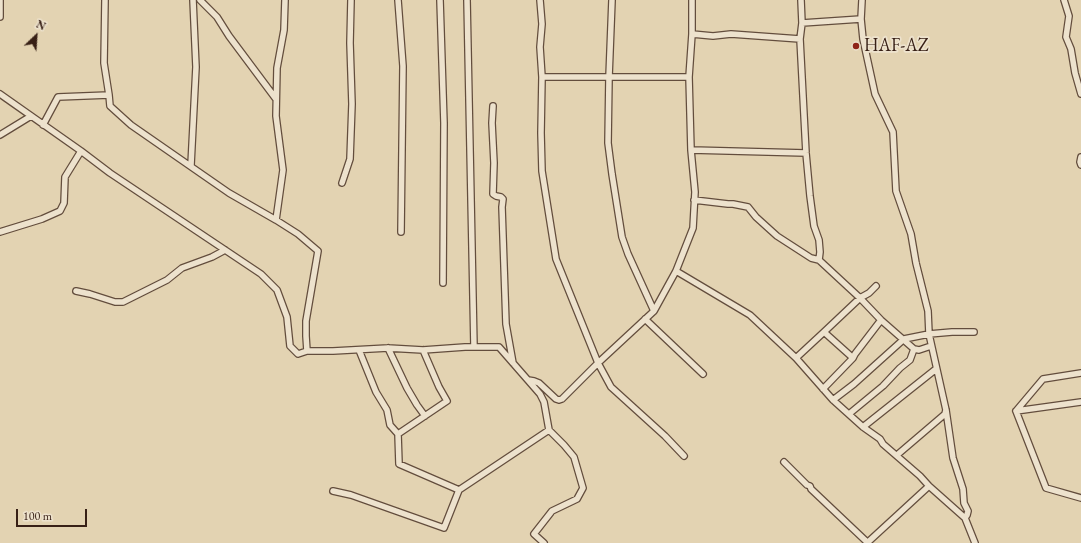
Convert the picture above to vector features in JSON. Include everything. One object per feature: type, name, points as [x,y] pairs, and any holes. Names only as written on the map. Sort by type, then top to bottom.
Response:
[{"type":"street","points":[[0,0],[0,17]]},
{"type":"street","points":[[105,0],[104,63],[110,95],[110,106],[131,125],[229,192],[298,234],[318,251],[306,321],[307,351]]},
{"type":"street","points":[[191,165],[196,67],[193,0]]},
{"type":"street","points":[[200,0],[217,17],[229,36],[276,99]]},
{"type":"street","points":[[276,220],[283,170],[276,116],[276,99],[277,68],[284,30],[284,0]]},
{"type":"street","points":[[342,183],[350,159],[352,104],[350,43],[352,0]]},
{"type":"street","points":[[398,0],[403,66],[401,232]]},
{"type":"street","points":[[440,0],[444,123],[443,283]]},
{"type":"street","points":[[468,0],[474,347]]},
{"type":"street","points":[[540,0],[542,24],[540,47],[542,77],[542,171],[556,259],[598,363],[611,388],[665,436],[684,456]]},
{"type":"street","points":[[612,0],[608,143],[612,174],[622,237],[628,254],[654,310]]},
{"type":"street","points":[[528,380],[539,383],[556,399],[562,399],[654,310],[676,271],[692,228],[695,192],[691,150],[689,77],[692,34],[692,0]]},
{"type":"street","points":[[801,0],[802,23],[800,39],[806,153],[814,226],[819,240],[819,260]]},
{"type":"street","points":[[862,0],[863,40],[875,94],[894,132],[896,191],[911,234],[916,263],[928,311],[931,346],[946,410],[953,458],[964,489],[964,503],[968,511],[965,518]]},
{"type":"street","points":[[1064,0],[1069,16],[1066,37],[1071,49],[1081,94]]},
{"type":"street","points":[[802,23],[862,19]]},
{"type":"street","points":[[692,34],[713,36],[731,34],[800,39]]},
{"type":"street","points":[[542,77],[689,77]]},
{"type":"street","points":[[0,94],[110,173],[261,274],[277,290],[288,317],[290,346],[298,354],[307,351],[388,348],[423,350],[499,347],[540,394],[544,402],[549,430],[574,457],[583,488],[577,499],[552,511],[534,534],[544,543]]},
{"type":"street","points":[[43,124],[58,97],[110,95]]},
{"type":"street","points":[[493,106],[493,194],[503,199],[506,324],[513,363]]},
{"type":"street","points":[[0,136],[31,116]]},
{"type":"street","points":[[691,150],[806,153]]},
{"type":"street","points":[[0,232],[42,219],[60,211],[64,203],[65,177],[81,151]]},
{"type":"street","points":[[1081,157],[1081,165]]},
{"type":"street","points":[[694,200],[748,207],[756,217],[777,236],[811,258],[819,260],[860,298],[881,320],[914,349],[919,350],[931,346]]},
{"type":"street","points":[[76,291],[115,302],[124,302],[167,280],[182,268],[212,257],[225,250]]},
{"type":"street","points":[[676,271],[750,315],[796,358],[833,400],[863,427],[880,439],[883,444],[897,455],[965,518],[975,542]]},
{"type":"street","points":[[796,358],[860,298],[869,293],[876,286]]},
{"type":"street","points":[[645,319],[703,374]]},
{"type":"street","points":[[823,389],[853,358],[881,320]]},
{"type":"street","points":[[824,332],[853,358]]},
{"type":"street","points":[[833,400],[854,384],[904,340],[929,334],[974,332]]},
{"type":"street","points":[[388,348],[416,405],[425,416]]},
{"type":"street","points":[[850,414],[883,386],[910,360],[914,349]]},
{"type":"street","points":[[359,350],[376,392],[387,410],[390,425],[398,434],[399,464],[459,490]]},
{"type":"street","points":[[398,434],[447,401],[439,387],[423,350]]},
{"type":"street","points":[[863,427],[936,369]]},
{"type":"street","points":[[1016,411],[1043,379],[1081,373]]},
{"type":"street","points":[[1016,411],[1081,402]]},
{"type":"street","points":[[897,455],[945,414],[946,410]]},
{"type":"street","points":[[1016,411],[1046,488],[1081,498]]},
{"type":"street","points":[[333,491],[351,495],[443,528],[459,490],[549,430]]},
{"type":"street","points":[[784,462],[807,485],[810,486],[811,490],[868,543],[929,486]]},
{"type":"street","points":[[552,503],[557,509]]},
{"type":"place","name":"HAF-AZ","points":[[856,46]]}]
